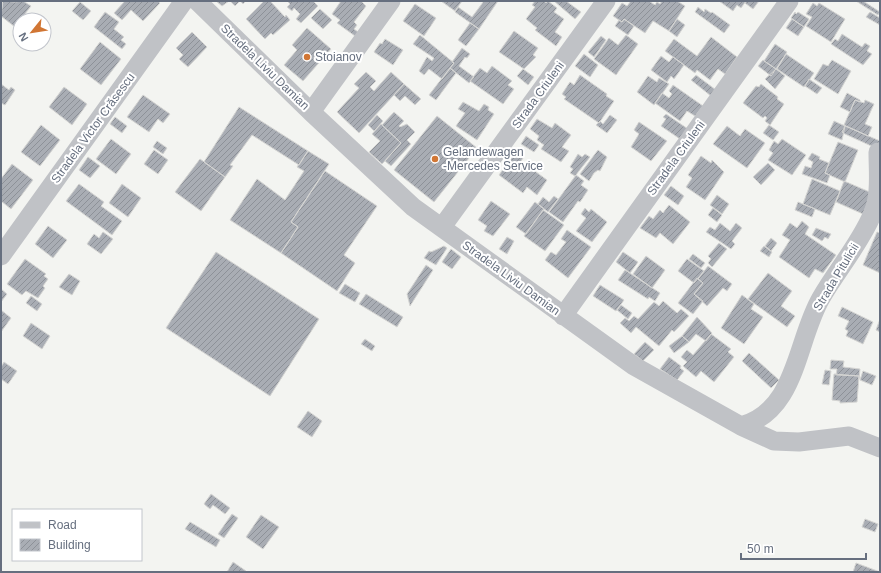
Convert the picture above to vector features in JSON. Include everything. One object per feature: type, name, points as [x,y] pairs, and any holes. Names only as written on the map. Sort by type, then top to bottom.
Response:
[{"type":"street","name":"Stradela Victor Crăsescu","points":[[1,256],[184,1]]},
{"type":"street","name":"Stradela Liviu Damian","points":[[197,1],[311,112],[413,207],[634,366],[741,426],[774,441],[800,442],[849,436],[880,448]]},
{"type":"street","points":[[311,112],[391,1]]},
{"type":"street","name":"Strada Criuleni","points":[[442,227],[606,1]]},
{"type":"street","name":"Stradela Criuleni","points":[[563,316],[789,1]]},
{"type":"street","name":"Strada Pitulicii","points":[[741,426],[753,423],[767,413],[786,390],[820,299],[872,215],[879,187],[878,152]]},
{"type":"building","points":[[3,1],[23,1],[31,6],[26,12],[12,12],[12,25],[1,16]]},
{"type":"building","points":[[125,1],[158,1],[160,3],[143,21],[131,10],[122,20],[114,13]]},
{"type":"building","points":[[216,1],[229,1],[222,6]]},
{"type":"building","points":[[230,1],[240,1],[235,6]]},
{"type":"building","points":[[264,1],[270,1],[285,17],[286,15],[290,20],[273,35],[271,33],[265,39],[246,19]]},
{"type":"building","points":[[287,1],[313,1],[318,6],[301,23],[296,19],[300,14],[294,8],[292,11],[287,7],[290,4]]},
{"type":"building","points":[[341,1],[361,1],[366,6],[354,22],[357,25],[354,29],[358,32],[355,36],[337,23],[340,20],[332,14]]},
{"type":"building","points":[[441,1],[462,1],[455,11]]},
{"type":"building","points":[[484,1],[498,1],[479,29],[455,12],[458,7],[472,17]]},
{"type":"building","points":[[535,1],[544,1],[546,3],[548,1],[557,8],[554,12],[564,19],[555,32],[562,37],[556,46],[535,30],[537,28],[526,19],[535,7],[532,5]]},
{"type":"building","points":[[554,1],[566,1],[581,12],[575,19]]},
{"type":"building","points":[[631,1],[649,1],[655,5],[657,2],[660,4],[662,1],[677,1],[685,6],[669,31],[653,21],[645,33],[624,19],[622,22],[613,16],[622,3],[627,6]]},
{"type":"building","points":[[719,1],[746,1],[741,8],[737,5],[733,11]]},
{"type":"building","points":[[746,1],[759,1],[753,9],[745,3]]},
{"type":"building","points":[[856,1],[863,1],[880,12],[878,15]]},
{"type":"building","points":[[80,2],[91,11],[83,20],[72,11]]},
{"type":"building","points":[[813,3],[817,6],[819,3],[845,19],[831,42],[806,26],[812,17],[806,14]]},
{"type":"building","points":[[415,4],[436,18],[424,36],[403,21]]},
{"type":"building","points":[[698,7],[704,12],[705,9],[711,13],[712,12],[730,25],[724,33],[695,12]]},
{"type":"building","points":[[320,9],[332,20],[323,29],[311,18]]},
{"type":"building","points":[[105,12],[119,22],[114,29],[124,37],[121,40],[126,44],[122,49],[94,27]]},
{"type":"building","points":[[795,12],[796,14],[798,12],[809,19],[804,27],[791,18]]},
{"type":"building","points":[[870,12],[880,18],[880,25],[866,17]]},
{"type":"building","points":[[624,19],[634,26],[628,35],[615,26],[619,20],[622,22]]},
{"type":"building","points":[[677,19],[685,25],[677,37],[669,31]]},
{"type":"building","points":[[792,19],[804,27],[798,36],[786,28]]},
{"type":"building","points":[[470,23],[479,29],[466,46],[458,40]]},
{"type":"building","points":[[307,28],[331,49],[303,81],[284,65],[297,50],[292,45]]},
{"type":"building","points":[[514,31],[538,48],[533,55],[536,57],[524,69],[499,52]]},
{"type":"building","points":[[192,32],[207,47],[188,67],[179,59],[183,55],[176,48]]},
{"type":"building","points":[[842,34],[862,47],[865,43],[870,46],[867,51],[872,54],[863,65],[831,44],[835,39],[838,41]]},
{"type":"building","points":[[420,35],[454,63],[442,79],[429,69],[424,75],[419,71],[427,57],[432,61],[434,58],[413,44]]},
{"type":"building","points":[[626,35],[638,44],[616,75],[594,59],[609,38],[618,45]]},
{"type":"building","points":[[601,36],[606,40],[594,57],[588,52]]},
{"type":"building","points":[[711,37],[737,57],[725,74],[718,69],[710,80],[697,70],[695,73],[665,51],[674,39],[697,56]]},
{"type":"building","points":[[385,39],[403,50],[393,65],[374,52],[380,43],[382,44]]},
{"type":"building","points":[[100,42],[121,59],[101,85],[80,69]]},
{"type":"building","points":[[775,44],[787,52],[776,69],[764,61]]},
{"type":"building","points":[[462,48],[470,54],[467,58],[465,57],[459,66],[474,77],[469,83],[450,68],[454,63],[452,62]]},
{"type":"building","points":[[584,54],[598,65],[590,77],[575,66]]},
{"type":"building","points":[[786,54],[814,73],[804,87],[777,69]]},
{"type":"building","points":[[661,56],[669,62],[673,57],[684,65],[674,79],[671,76],[667,82],[651,70]]},
{"type":"building","points":[[763,60],[776,69],[771,76],[758,66]]},
{"type":"building","points":[[832,60],[851,71],[838,94],[814,79],[823,64],[828,66]]},
{"type":"building","points":[[492,66],[512,81],[508,85],[514,89],[503,104],[470,81],[480,68],[487,73]]},
{"type":"building","points":[[450,68],[456,73],[436,100],[429,95]]},
{"type":"building","points":[[523,69],[534,77],[528,85],[517,76]]},
{"type":"building","points":[[776,69],[785,76],[775,89],[765,79]]},
{"type":"building","points":[[366,72],[376,81],[370,87],[374,91],[391,72],[404,84],[359,133],[337,112],[359,88],[354,84]]},
{"type":"building","points":[[580,75],[607,94],[606,96],[614,101],[599,123],[564,99],[566,97],[562,94],[570,82],[574,85]]},
{"type":"building","points":[[696,75],[716,90],[711,96],[691,80]]},
{"type":"building","points":[[648,76],[657,82],[659,78],[669,84],[654,105],[637,92]]},
{"type":"building","points":[[809,79],[822,88],[817,94],[805,86]]},
{"type":"building","points":[[1,84],[9,90],[11,87],[15,90],[5,105],[1,103]]},
{"type":"building","points":[[404,84],[421,99],[415,105],[405,96],[400,101],[394,95]]},
{"type":"building","points":[[761,84],[778,97],[777,99],[784,104],[770,125],[765,121],[767,118],[765,116],[763,118],[743,103],[756,86],[759,87]]},
{"type":"building","points":[[673,85],[703,106],[695,116],[687,111],[680,121],[655,103],[662,93],[669,98],[672,94],[669,91]]},
{"type":"building","points":[[64,87],[87,104],[72,125],[49,107]]},
{"type":"building","points":[[847,93],[860,100],[860,102],[855,100],[850,112],[840,107]]},
{"type":"building","points":[[143,95],[170,114],[163,123],[158,119],[149,132],[127,117]]},
{"type":"building","points":[[855,100],[864,103],[865,100],[874,104],[865,124],[872,127],[868,136],[844,125]]},
{"type":"building","points":[[463,102],[479,111],[484,104],[489,107],[488,110],[494,114],[477,140],[456,126],[465,113],[458,109]]},
{"type":"building","points":[[239,107],[308,151],[299,165],[252,135],[230,165],[233,166],[225,177],[204,162]]},
{"type":"building","points":[[394,112],[404,121],[399,126],[400,127],[407,124],[415,132],[407,140],[411,144],[391,166],[385,161],[401,143],[382,125]]},
{"type":"building","points":[[666,114],[688,129],[680,139],[661,126],[666,119],[663,117]]},
{"type":"building","points":[[377,115],[383,121],[374,131],[368,125]]},
{"type":"building","points":[[610,115],[617,120],[607,133],[596,125],[600,121],[603,124]]},
{"type":"building","name":"Gelandewagen -Mercedes Service","points":[[437,116],[477,148],[434,202],[394,170]]},
{"type":"building","points":[[115,117],[127,126],[122,133],[110,124]]},
{"type":"building","points":[[537,119],[552,128],[555,123],[571,135],[562,147],[569,151],[561,162],[541,149],[544,145],[537,140],[539,136],[530,129]]},
{"type":"building","points":[[834,121],[845,126],[842,140],[828,134]]},
{"type":"building","points":[[639,122],[667,141],[651,161],[631,147],[639,134],[634,130]]},
{"type":"building","points":[[381,124],[401,143],[382,164],[369,152],[380,141],[372,134]]},
{"type":"building","points":[[41,125],[60,140],[40,166],[21,152]]},
{"type":"building","points":[[769,125],[779,132],[773,140],[763,133]]},
{"type":"building","points":[[727,126],[740,136],[745,129],[765,143],[747,168],[713,144]]},
{"type":"building","points":[[845,126],[880,141],[878,149],[842,132]]},
{"type":"building","points":[[526,136],[539,145],[534,152],[521,144]]},
{"type":"building","points":[[111,139],[131,154],[116,174],[96,159]]},
{"type":"building","points":[[782,139],[806,155],[792,175],[768,160],[773,153],[769,150],[774,141],[778,144]]},
{"type":"building","points":[[157,141],[167,148],[163,154],[153,147]]},
{"type":"building","points":[[838,142],[858,150],[845,182],[825,173]]},
{"type":"building","points":[[154,150],[168,160],[158,174],[144,164]]},
{"type":"building","points":[[598,150],[607,157],[600,171],[598,170],[594,173],[589,181],[580,174]]},
{"type":"building","points":[[308,151],[329,164],[291,222],[298,227],[281,253],[230,220],[257,179],[285,200],[304,171],[297,167]]},
{"type":"building","points":[[515,153],[523,158],[521,161],[547,180],[537,195],[527,187],[523,193],[499,175]]},
{"type":"building","points":[[812,153],[820,157],[819,159],[829,163],[825,173],[830,175],[827,183],[802,174],[805,166],[811,168],[813,162],[808,159]]},
{"type":"building","points":[[578,154],[582,157],[585,154],[590,157],[575,176],[570,173],[573,169],[570,167]]},
{"type":"building","points":[[701,156],[711,163],[712,160],[724,172],[705,200],[686,187],[692,178],[688,175]]},
{"type":"building","points":[[88,157],[100,166],[90,178],[79,170]]},
{"type":"building","points":[[200,159],[225,177],[201,211],[175,192]]},
{"type":"building","points":[[768,163],[775,170],[761,185],[753,177]]},
{"type":"building","points":[[12,164],[33,180],[11,209],[1,201],[1,179]]},
{"type":"building","points":[[325,171],[377,206],[344,255],[355,263],[337,291],[281,253],[298,227],[291,222]]},
{"type":"building","points":[[576,175],[584,181],[581,185],[588,190],[563,222],[549,212]]},
{"type":"building","points":[[812,179],[840,191],[830,215],[803,204]]},
{"type":"building","points":[[844,181],[872,193],[863,214],[836,202]]},
{"type":"building","points":[[79,184],[104,202],[101,206],[122,221],[112,235],[66,201]]},
{"type":"building","points":[[122,184],[141,198],[128,217],[109,203]]},
{"type":"building","points":[[671,186],[684,196],[678,205],[664,195]]},
{"type":"building","points":[[717,195],[729,204],[722,214],[710,205]]},
{"type":"building","points":[[554,196],[558,199],[548,212],[538,204],[543,197],[549,202]]},
{"type":"building","points":[[491,201],[510,214],[493,236],[484,231],[487,226],[478,220]]},
{"type":"building","points":[[535,202],[544,209],[526,234],[516,227]]},
{"type":"building","points":[[798,202],[815,209],[812,217],[795,210]]},
{"type":"building","points":[[669,205],[690,222],[673,244],[660,233],[656,238],[640,228],[649,216],[653,219],[660,210],[663,213]]},
{"type":"building","points":[[585,208],[589,212],[591,209],[607,222],[592,242],[576,231],[586,218],[581,214]]},
{"type":"building","points":[[713,208],[722,215],[717,222],[708,215]]},
{"type":"building","points":[[543,210],[564,225],[545,251],[524,236]]},
{"type":"building","points":[[802,221],[809,227],[805,234],[836,255],[823,273],[815,269],[809,278],[779,257],[790,240],[782,235],[790,223],[797,228]]},
{"type":"building","points":[[720,223],[730,231],[736,223],[742,228],[732,241],[735,244],[731,249],[706,232],[710,227],[715,230]]},
{"type":"building","points":[[48,226],[67,240],[53,258],[35,244]]},
{"type":"building","points":[[816,228],[831,234],[828,239],[825,237],[822,241],[812,235]]},
{"type":"building","points":[[567,230],[591,247],[568,278],[545,260],[551,252],[556,255],[566,242],[561,239]]},
{"type":"building","points":[[103,232],[113,239],[101,254],[87,244],[94,234],[99,238]]},
{"type":"building","points":[[877,232],[880,233],[880,273],[863,265]]},
{"type":"building","points":[[507,237],[514,241],[507,254],[499,249]]},
{"type":"building","points":[[771,238],[777,243],[771,251],[765,246]]},
{"type":"building","points":[[719,243],[727,249],[712,267],[708,263],[711,259],[708,256]]},
{"type":"building","points":[[444,246],[447,248],[436,265],[424,258],[429,251],[431,252]]},
{"type":"building","points":[[764,246],[772,252],[769,257],[760,251]]},
{"type":"building","points":[[451,249],[461,257],[452,269],[442,262]]},
{"type":"building","points":[[216,252],[319,319],[270,396],[166,328]]},
{"type":"building","points":[[623,252],[638,262],[630,273],[616,262]]},
{"type":"building","points":[[693,254],[705,263],[701,268],[689,259]]},
{"type":"building","points":[[646,256],[665,270],[652,288],[633,274]]},
{"type":"building","points":[[25,259],[46,274],[44,276],[48,279],[43,286],[45,288],[38,298],[26,291],[22,295],[7,284]]},
{"type":"building","points":[[687,259],[704,271],[694,283],[678,271]]},
{"type":"building","points":[[426,265],[433,270],[410,306],[407,294]]},
{"type":"building","points":[[708,266],[732,284],[727,291],[723,288],[707,306],[694,294],[703,283],[698,279]]},
{"type":"building","points":[[625,270],[660,293],[655,301],[649,297],[648,299],[618,280]]},
{"type":"building","points":[[768,273],[792,291],[781,306],[795,316],[787,327],[748,299]]},
{"type":"building","points":[[69,274],[80,281],[72,295],[59,287]]},
{"type":"building","points":[[697,278],[703,283],[694,294],[703,301],[693,314],[678,303]]},
{"type":"building","points":[[345,284],[360,293],[355,302],[339,293]]},
{"type":"building","points":[[600,285],[624,300],[616,311],[593,296]]},
{"type":"building","points":[[1,289],[7,294],[1,302]]},
{"type":"building","points":[[366,294],[403,317],[397,327],[359,304]]},
{"type":"building","points":[[742,295],[754,304],[751,309],[763,317],[744,344],[721,328]]},
{"type":"building","points":[[31,296],[42,304],[37,311],[26,303]]},
{"type":"building","points":[[663,301],[677,313],[681,309],[689,316],[674,332],[672,330],[659,346],[636,327],[631,333],[620,323],[625,318],[629,321],[634,316],[638,319],[654,302],[659,306]]},
{"type":"building","points":[[621,305],[632,313],[628,319],[617,310]]},
{"type":"building","points":[[842,307],[873,322],[863,344],[846,336],[848,331],[845,329],[849,321],[838,316]]},
{"type":"building","points":[[1,310],[11,318],[1,332]]},
{"type":"building","points":[[697,317],[712,333],[706,341],[696,334],[689,342],[682,336]]},
{"type":"building","points":[[880,319],[880,332],[876,330]]},
{"type":"building","points":[[31,323],[50,336],[42,349],[23,336]]},
{"type":"building","points":[[711,334],[731,349],[728,352],[734,357],[714,382],[701,371],[696,377],[683,366],[687,362],[681,357],[687,350],[693,355]]},
{"type":"building","points":[[682,336],[689,342],[674,353],[669,346]]},
{"type":"building","points":[[365,339],[375,346],[372,351],[361,344]]},
{"type":"building","points":[[645,342],[654,350],[643,361],[634,354]]},
{"type":"building","points":[[749,353],[779,380],[771,388],[742,361]]},
{"type":"building","points":[[669,357],[681,366],[680,368],[684,371],[677,380],[660,369]]},
{"type":"building","points":[[831,360],[844,361],[843,367],[860,369],[859,379],[859,376],[836,375],[837,369],[830,369]]},
{"type":"building","points":[[4,362],[17,371],[8,384],[1,379],[1,367]]},
{"type":"building","points":[[825,370],[831,371],[829,385],[822,384]]},
{"type":"building","points":[[863,371],[876,376],[872,385],[860,380]]},
{"type":"building","points":[[834,374],[859,376],[857,402],[840,403],[840,401],[832,400]]},
{"type":"building","points":[[308,411],[322,421],[312,437],[297,427]]},
{"type":"building","points":[[211,494],[230,508],[225,514],[213,505],[210,509],[204,504]]},
{"type":"building","points":[[232,514],[238,518],[224,538],[218,534]]},
{"type":"building","points":[[261,515],[279,527],[263,549],[246,537]]},
{"type":"building","points":[[865,519],[878,524],[875,532],[862,527]]},
{"type":"building","points":[[190,522],[220,540],[216,547],[185,529]]},
{"type":"building","points":[[233,562],[246,571],[227,572]]},
{"type":"building","points":[[856,563],[880,572],[853,572]]},
{"type":"place","name":"Stoianov","points":[[307,57]]},
{"type":"place","name":"Gelandewagen -Mercedes Service","points":[[435,159]]}]
